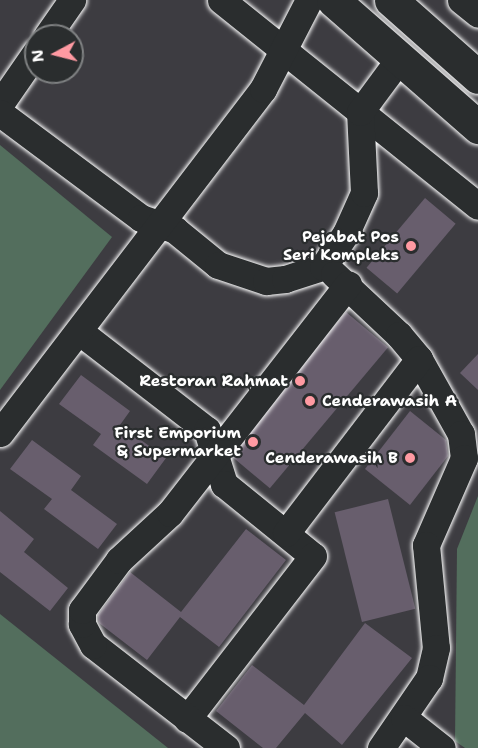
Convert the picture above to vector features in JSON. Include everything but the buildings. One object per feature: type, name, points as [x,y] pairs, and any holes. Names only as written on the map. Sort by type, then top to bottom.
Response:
[{"type":"main road","points":[[333,0],[478,127]]},
{"type":"main road","points":[[391,0],[478,77]]},
{"type":"lane","points":[[55,24],[72,0]]},
{"type":"lane","points":[[221,0],[478,206]]},
{"type":"lane","points":[[0,433],[69,339],[80,332],[263,88],[309,0]]},
{"type":"lane","points":[[461,0],[478,14]]},
{"type":"lane","points":[[0,113],[141,218],[161,224],[218,265],[239,274],[266,281],[323,267],[364,193],[360,112],[400,58]]},
{"type":"lane","points":[[0,104],[24,69]]},
{"type":"lane","points":[[323,267],[348,284],[419,359],[461,434],[464,458],[426,545],[436,648],[429,678],[404,718],[381,748]]},
{"type":"lane","points":[[226,748],[93,645],[82,624],[82,610],[119,560],[170,513],[348,284]]},
{"type":"lane","points":[[80,332],[207,430],[224,484],[313,556],[187,719]]},
{"type":"lane","points":[[286,533],[419,359]]},
{"type":"lane","points":[[404,718],[442,748]]},
{"type":"green space","points":[[0,145],[112,237],[0,390]]},
{"type":"green space","points":[[478,496],[478,748],[465,748],[455,741],[457,549]]},
{"type":"green space","points":[[0,614],[168,748],[0,748]]},
{"type":"place","name":"Pejabat Pos Seri Kompleks","points":[[411,246]]},
{"type":"place","name":"Restoran Rahmat","points":[[300,381]]},
{"type":"place","name":"Cenderawasih A","points":[[310,401]]},
{"type":"place","name":"First Emporium & Supermarket","points":[[253,442]]},
{"type":"place","name":"Cenderawasih B","points":[[410,458]]}]
